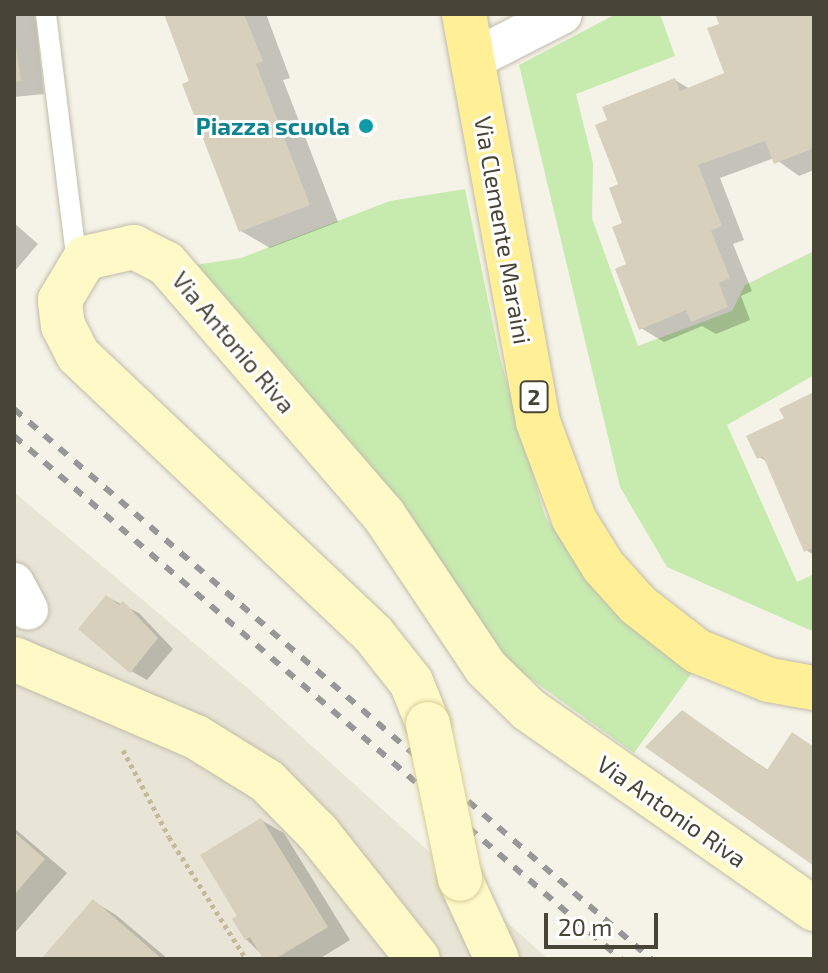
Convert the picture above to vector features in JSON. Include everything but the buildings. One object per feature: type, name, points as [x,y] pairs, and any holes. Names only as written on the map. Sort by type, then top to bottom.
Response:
[{"type":"main road","name":"Via Clemente Maraini","points":[[464,14],[538,422],[574,519],[603,566],[638,605],[697,651],[769,680],[814,688]]},
{"type":"main road","name":"Via Antonio Riva","points":[[77,264],[119,247],[134,247],[166,263],[383,514],[486,668],[529,710],[814,909]]},
{"type":"main road","points":[[77,264],[64,285],[60,314],[78,355],[373,634],[411,682],[428,724],[460,879],[497,959]]},
{"type":"main road","points":[[14,659],[227,753],[267,781],[319,834],[418,959]]},
{"type":"main road","points":[[769,680],[814,704]]},
{"type":"street","points":[[472,60],[562,14]]},
{"type":"lane","points":[[46,14],[77,264]]},
{"type":"path","points":[[91,691],[169,837],[246,959]]},
{"type":"shaded area","points":[[14,492],[250,690],[548,959],[14,959]]},
{"type":"green space","points":[[616,14],[660,14],[675,56],[576,94],[593,163],[592,218],[638,346],[732,311],[745,285],[814,251],[814,375],[727,425],[797,582],[814,574],[814,632],[667,567],[620,487],[519,65]]},
{"type":"green space","points":[[465,189],[500,358],[545,516],[600,595],[694,670],[634,753],[492,651],[195,265],[241,258],[390,201]]},
{"type":"railway","points":[[14,409],[651,959]]},
{"type":"railway","points":[[14,436],[621,959]]},
{"type":"place","name":"Piazza scuola","points":[[366,126]]}]
